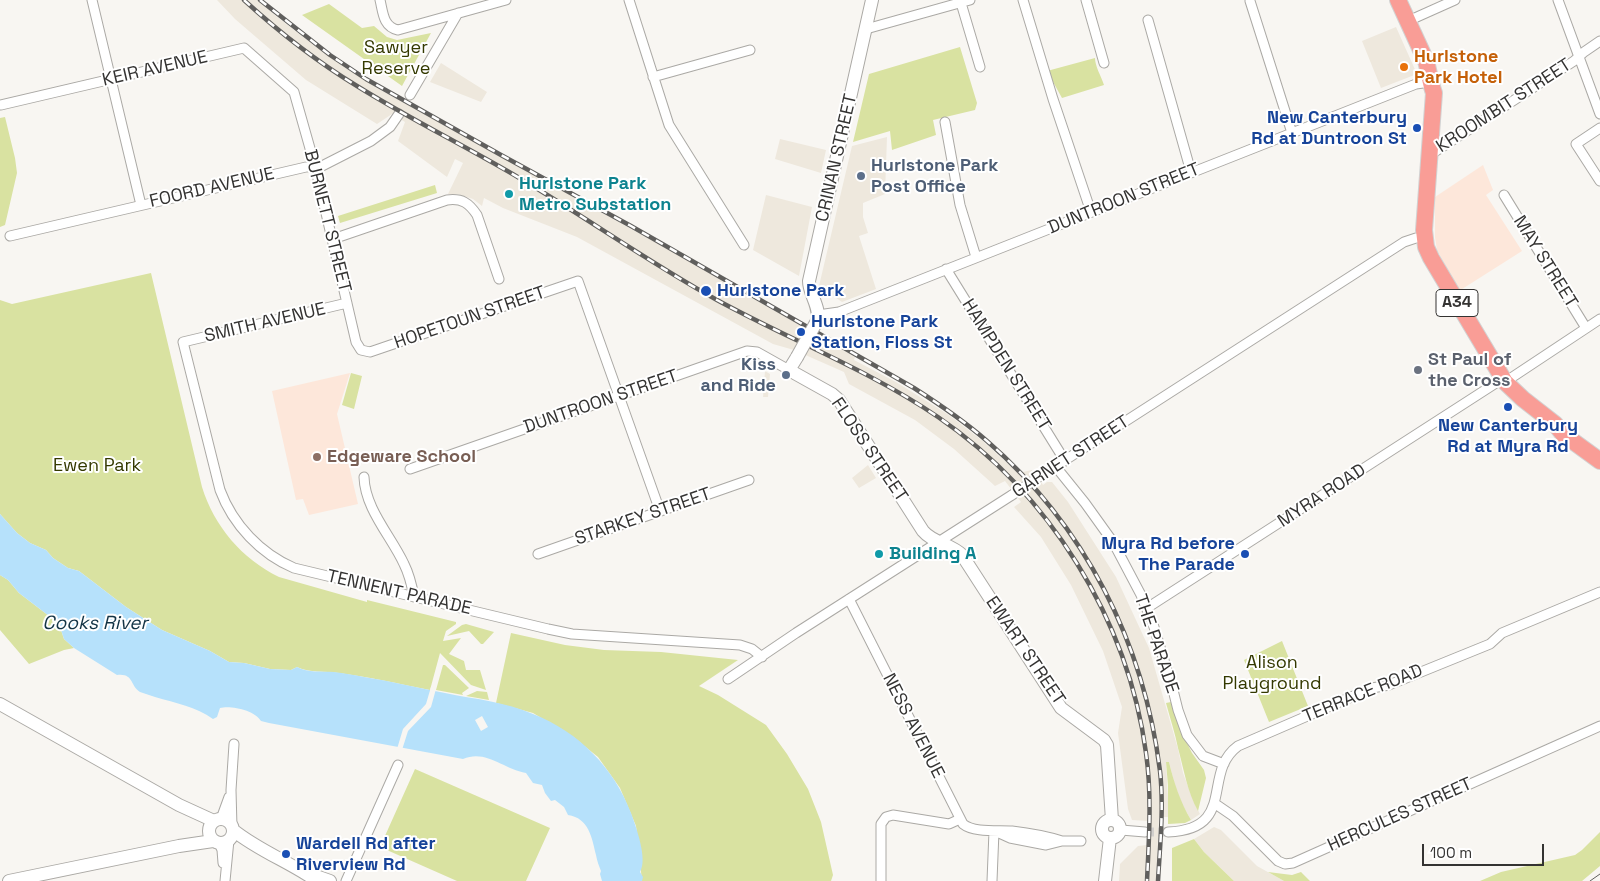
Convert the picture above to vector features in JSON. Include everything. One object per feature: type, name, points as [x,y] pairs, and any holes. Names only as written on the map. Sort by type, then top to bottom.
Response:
[{"type":"highway","name":"A34","points":[[1398,0],[1426,61],[1434,93],[1424,230],[1426,247],[1436,269],[1501,382]]},
{"type":"highway","name":"A34","points":[[1430,82],[1425,92],[1416,238],[1421,258],[1501,382],[1556,424],[1563,434],[1600,461]]},
{"type":"street","points":[[92,0],[140,205]]},
{"type":"street","points":[[380,0],[387,25],[392,29],[398,30],[506,0]]},
{"type":"street","points":[[628,0],[669,125],[744,245]]},
{"type":"street","name":"CRINAN STREET","points":[[818,318],[809,281],[872,0]]},
{"type":"street","points":[[1023,0],[1091,212]]},
{"type":"street","points":[[1086,0],[1104,63]]},
{"type":"street","points":[[1408,21],[1455,0]]},
{"type":"street","points":[[1558,0],[1600,114]]},
{"type":"street","points":[[866,29],[965,1],[980,67]]},
{"type":"street","points":[[1250,2],[1292,133]]},
{"type":"street","points":[[410,95],[458,13]]},
{"type":"street","points":[[1148,20],[1191,172]]},
{"type":"street","name":"KROOMBIT STREET","points":[[1430,155],[1600,41]]},
{"type":"street","name":"KEIR AVENUE","points":[[1,105],[244,48],[294,92]]},
{"type":"street","points":[[653,77],[750,50]]},
{"type":"street","name":"DUNTROON STREET","points":[[818,318],[839,312],[1416,84],[1430,82]]},
{"type":"street","name":"BURNETT STREET","points":[[294,92],[315,166],[356,342],[361,350]]},
{"type":"street","name":"FOORD AVENUE","points":[[10,236],[306,167],[322,166],[379,136],[390,127],[399,114]]},
{"type":"street","points":[[945,122],[960,205],[976,257]]},
{"type":"street","points":[[1600,128],[1576,144],[1600,180]]},
{"type":"street","name":"MAY STREET","points":[[1504,195],[1586,328]]},
{"type":"street","points":[[333,239],[447,200],[465,201],[477,215],[499,279]]},
{"type":"street","name":"GARNET STREET","points":[[728,679],[1404,242],[1416,238]]},
{"type":"street","name":"HAMPDEN STREET","points":[[946,269],[1065,461]]},
{"type":"street","name":"HOPETOUN STREET","points":[[361,350],[370,352],[578,281],[619,396]]},
{"type":"street","name":"SMITH AVENUE","points":[[184,342],[347,303]]},
{"type":"street","points":[[789,370],[818,318]]},
{"type":"street","name":"MYRA ROAD","points":[[1147,608],[1600,319]]},
{"type":"street","name":"TENNENT PARADE","points":[[184,342],[220,490],[231,513],[250,537],[279,560],[294,568],[562,633],[740,645],[752,649],[762,657]]},
{"type":"street","name":"DUNTROON STREET","points":[[410,469],[750,351],[756,352],[789,370]]},
{"type":"street","name":"FLOSS STREET","points":[[789,370],[832,394],[839,400],[922,531],[932,539],[940,542]]},
{"type":"street","points":[[619,396],[660,511]]},
{"type":"street","name":"THE PARADE","points":[[1056,467],[1113,542],[1147,608],[1187,735],[1203,756],[1224,764]]},
{"type":"street","points":[[364,477],[368,499],[404,564],[414,597]]},
{"type":"street","name":"STARKEY STREET","points":[[538,554],[749,480]]},
{"type":"street","name":"EWART STREET","points":[[940,542],[962,555],[1061,708],[1104,740],[1107,746],[1112,820]]},
{"type":"street","name":"TERRACE ROAD","points":[[1168,832],[1181,832],[1194,828],[1208,818],[1224,764],[1231,751],[1238,746],[1372,688],[1389,686],[1490,644],[1502,633],[1600,592]]},
{"type":"street","name":"NESS AVENUE","points":[[849,599],[960,819]]},
{"type":"street","points":[[0,704],[179,805],[221,832],[303,871],[330,881]]},
{"type":"street","name":"HERCULES STREET","points":[[1214,803],[1233,816],[1278,861],[1285,864],[1600,726]]},
{"type":"street","points":[[225,881],[221,832],[232,790],[234,744]]},
{"type":"street","points":[[346,881],[398,765]]},
{"type":"street","points":[[221,832],[232,790]]},
{"type":"street","points":[[881,881],[881,824],[886,817],[893,815],[949,824],[960,819],[963,824],[969,827],[994,832],[1020,832],[1048,836],[1062,841],[1081,841]]},
{"type":"street","points":[[1112,820],[1118,822],[1121,830],[1117,837],[1110,838],[1102,833],[1102,826],[1106,821],[1112,820]]},
{"type":"street","points":[[1121,830],[1145,832]]},
{"type":"street","points":[[10,881],[61,876],[179,846],[221,832]]},
{"type":"street","points":[[992,881],[994,832]]},
{"type":"street","points":[[1105,881],[1110,838]]},
{"type":"street","points":[[303,871],[317,881]]},
{"type":"shaded area","points":[[217,0],[258,0],[311,43],[379,89],[662,246],[855,357],[854,360],[896,382],[949,415],[984,442],[1018,473],[1032,470],[1043,485],[1047,482],[1052,482],[1068,502],[1116,577],[1149,648],[1183,773],[1200,814],[1191,820],[1175,786],[1169,762],[1166,762],[1169,817],[1159,817],[1156,881],[1119,881],[1120,864],[1138,846],[1147,845],[1148,821],[1132,820],[1128,809],[1118,733],[1122,707],[1103,651],[1071,585],[1041,537],[1014,507],[1021,502],[1005,481],[995,486],[954,449],[915,420],[849,384],[844,372],[794,350],[773,344],[577,237],[503,208],[484,198],[482,206],[473,199],[457,194],[448,194],[463,163],[455,159],[447,177],[398,141],[405,122],[392,114],[377,124],[306,80],[235,19]]},
{"type":"shaded area","points":[[1396,27],[1417,74],[1381,88],[1362,41]]},
{"type":"shaded area","points":[[441,63],[487,92],[481,102],[430,82]]},
{"type":"shaded area","points":[[887,137],[885,194],[863,203],[863,217],[868,233],[859,236],[876,289],[842,302],[819,286],[852,146]]},
{"type":"shaded area","points":[[780,139],[826,150],[821,173],[775,159]]},
{"type":"shaded area","points":[[1483,165],[1493,190],[1486,195],[1522,251],[1459,291],[1437,250],[1435,237],[1435,197]]},
{"type":"shaded area","points":[[766,195],[812,207],[799,276],[753,250]]},
{"type":"shaded area","points":[[765,371],[770,374],[768,397],[763,397]]},
{"type":"shaded area","name":"Edgeware School","points":[[350,373],[337,414],[358,504],[309,515],[303,499],[296,500],[272,391]]},
{"type":"shaded area","points":[[868,465],[876,478],[859,488],[852,478]]},
{"type":"shaded area","points":[[1214,827],[1221,830],[1257,866],[1284,881],[1234,881],[1204,852],[1194,839]]},
{"type":"green space","name":"Sawyer Reserve","points":[[329,4],[362,28],[374,26],[387,37],[397,40],[431,33],[402,86],[302,15]]},
{"type":"green space","points":[[960,47],[977,103],[975,110],[933,120],[936,135],[892,150],[890,131],[853,142],[869,74]]},
{"type":"green space","points":[[1095,58],[1104,85],[1062,98],[1047,71]]},
{"type":"green space","points":[[5,117],[17,173],[5,225],[0,227],[0,118]]},
{"type":"green space","points":[[435,185],[437,193],[340,223],[338,216]]},
{"type":"green space","name":"Ewen Park","points":[[151,273],[202,487],[214,515],[231,540],[253,561],[279,577],[367,602],[367,600],[456,622],[446,631],[443,641],[461,638],[449,654],[464,661],[466,670],[480,670],[486,690],[471,685],[440,653],[430,690],[362,676],[312,671],[297,667],[291,670],[270,669],[244,663],[229,662],[210,651],[162,630],[126,607],[79,571],[68,568],[53,558],[46,550],[30,543],[17,533],[0,514],[0,300],[12,304]]},
{"type":"green space","points":[[351,373],[362,376],[354,409],[342,405]]},
{"type":"green space","points":[[0,575],[8,580],[19,593],[53,619],[60,627],[64,639],[74,648],[29,664],[0,630]]},
{"type":"green space","points":[[466,624],[494,632],[483,644],[469,631],[447,636]]},
{"type":"green space","points":[[511,633],[565,645],[604,650],[661,652],[738,660],[699,686],[718,695],[766,725],[787,754],[808,789],[821,822],[833,875],[831,881],[642,881],[636,826],[620,788],[598,757],[573,737],[533,713],[496,703]]},
{"type":"green space","name":"Alison Playground","points":[[1282,641],[1308,706],[1269,722],[1244,660]]},
{"type":"green space","points":[[443,665],[469,688],[462,693],[463,695],[436,690]]},
{"type":"green space","points":[[477,691],[487,692],[489,700],[466,696]]},
{"type":"green space","points":[[1171,702],[1182,733],[1192,753],[1204,770],[1206,778],[1198,811],[1188,788],[1166,703]]},
{"type":"green space","points":[[1166,762],[1169,762],[1178,792],[1191,820],[1185,823],[1168,824]]},
{"type":"green space","points":[[415,769],[550,828],[526,881],[457,881],[380,847]]},
{"type":"green space","points":[[1600,832],[1600,866],[1582,881],[1480,881],[1501,872],[1575,855]]},
{"type":"green space","points":[[1194,839],[1204,852],[1234,881],[1172,881],[1172,848]]},
{"type":"green space","points":[[1268,872],[1292,875],[1301,872],[1310,881],[1284,881]]},
{"type":"water","name":"Cooks River","points":[[0,514],[17,533],[30,543],[46,550],[53,558],[68,568],[79,571],[126,607],[162,630],[210,651],[229,662],[244,663],[270,669],[291,670],[297,667],[311,671],[338,672],[384,680],[501,704],[523,710],[550,722],[580,741],[593,753],[615,781],[631,813],[638,834],[643,859],[640,872],[643,877],[642,881],[602,881],[593,842],[585,824],[581,820],[568,815],[564,807],[555,800],[551,801],[542,785],[533,783],[526,773],[487,758],[479,756],[463,759],[269,723],[261,721],[248,711],[236,708],[220,708],[217,717],[213,719],[193,708],[140,692],[126,676],[117,675],[74,648],[64,639],[60,627],[53,619],[19,593],[8,580],[0,575]]},
{"type":"pier","points":[[431,687],[436,689],[431,707],[408,731],[402,750],[397,749],[403,729],[426,704]]},
{"type":"pier","points":[[482,716],[488,727],[481,731],[475,720]]},
{"type":"tunnel","points":[[1145,832],[1168,832]]},
{"type":"tram line","points":[[1590,881],[1600,874]]},
{"type":"railway","points":[[244,0],[284,35],[312,56],[377,98],[521,179],[667,271],[717,300],[857,370],[912,400],[938,417],[978,448],[1015,483],[1048,521],[1077,563],[1102,608],[1122,655],[1136,703],[1148,769],[1150,817],[1147,881]]},
{"type":"railway","points":[[260,0],[330,55],[366,79],[631,226],[914,388],[987,441],[1022,474],[1053,510],[1081,549],[1104,590],[1124,633],[1140,677],[1152,724],[1160,771],[1162,812],[1158,881]]},
{"type":"place","name":"Hurlstone Park Hotel","points":[[1404,67]]},
{"type":"place","name":"New Canterbury Rd at Duntroon St","points":[[1417,128]]},
{"type":"place","name":"Hurlstone Park Post Office","points":[[861,176]]},
{"type":"place","name":"Hurlstone Park Metro Substation","points":[[509,194]]},
{"type":"place","name":"Hurlstone Park","points":[[706,291]]},
{"type":"place","name":"Hurlstone Park Station, Floss St","points":[[801,332]]},
{"type":"place","name":"St Paul of the Cross","points":[[1418,370]]},
{"type":"place","name":"Kiss and Ride","points":[[786,375]]},
{"type":"place","name":"New Canterbury Rd at Myra Rd","points":[[1508,407]]},
{"type":"place","name":"Edgeware School","points":[[317,457]]},
{"type":"place","name":"Building A","points":[[879,554]]},
{"type":"place","name":"Myra Rd before The Parade","points":[[1245,554]]},
{"type":"place","name":"Wardell Rd after Riverview Rd","points":[[286,854]]}]
